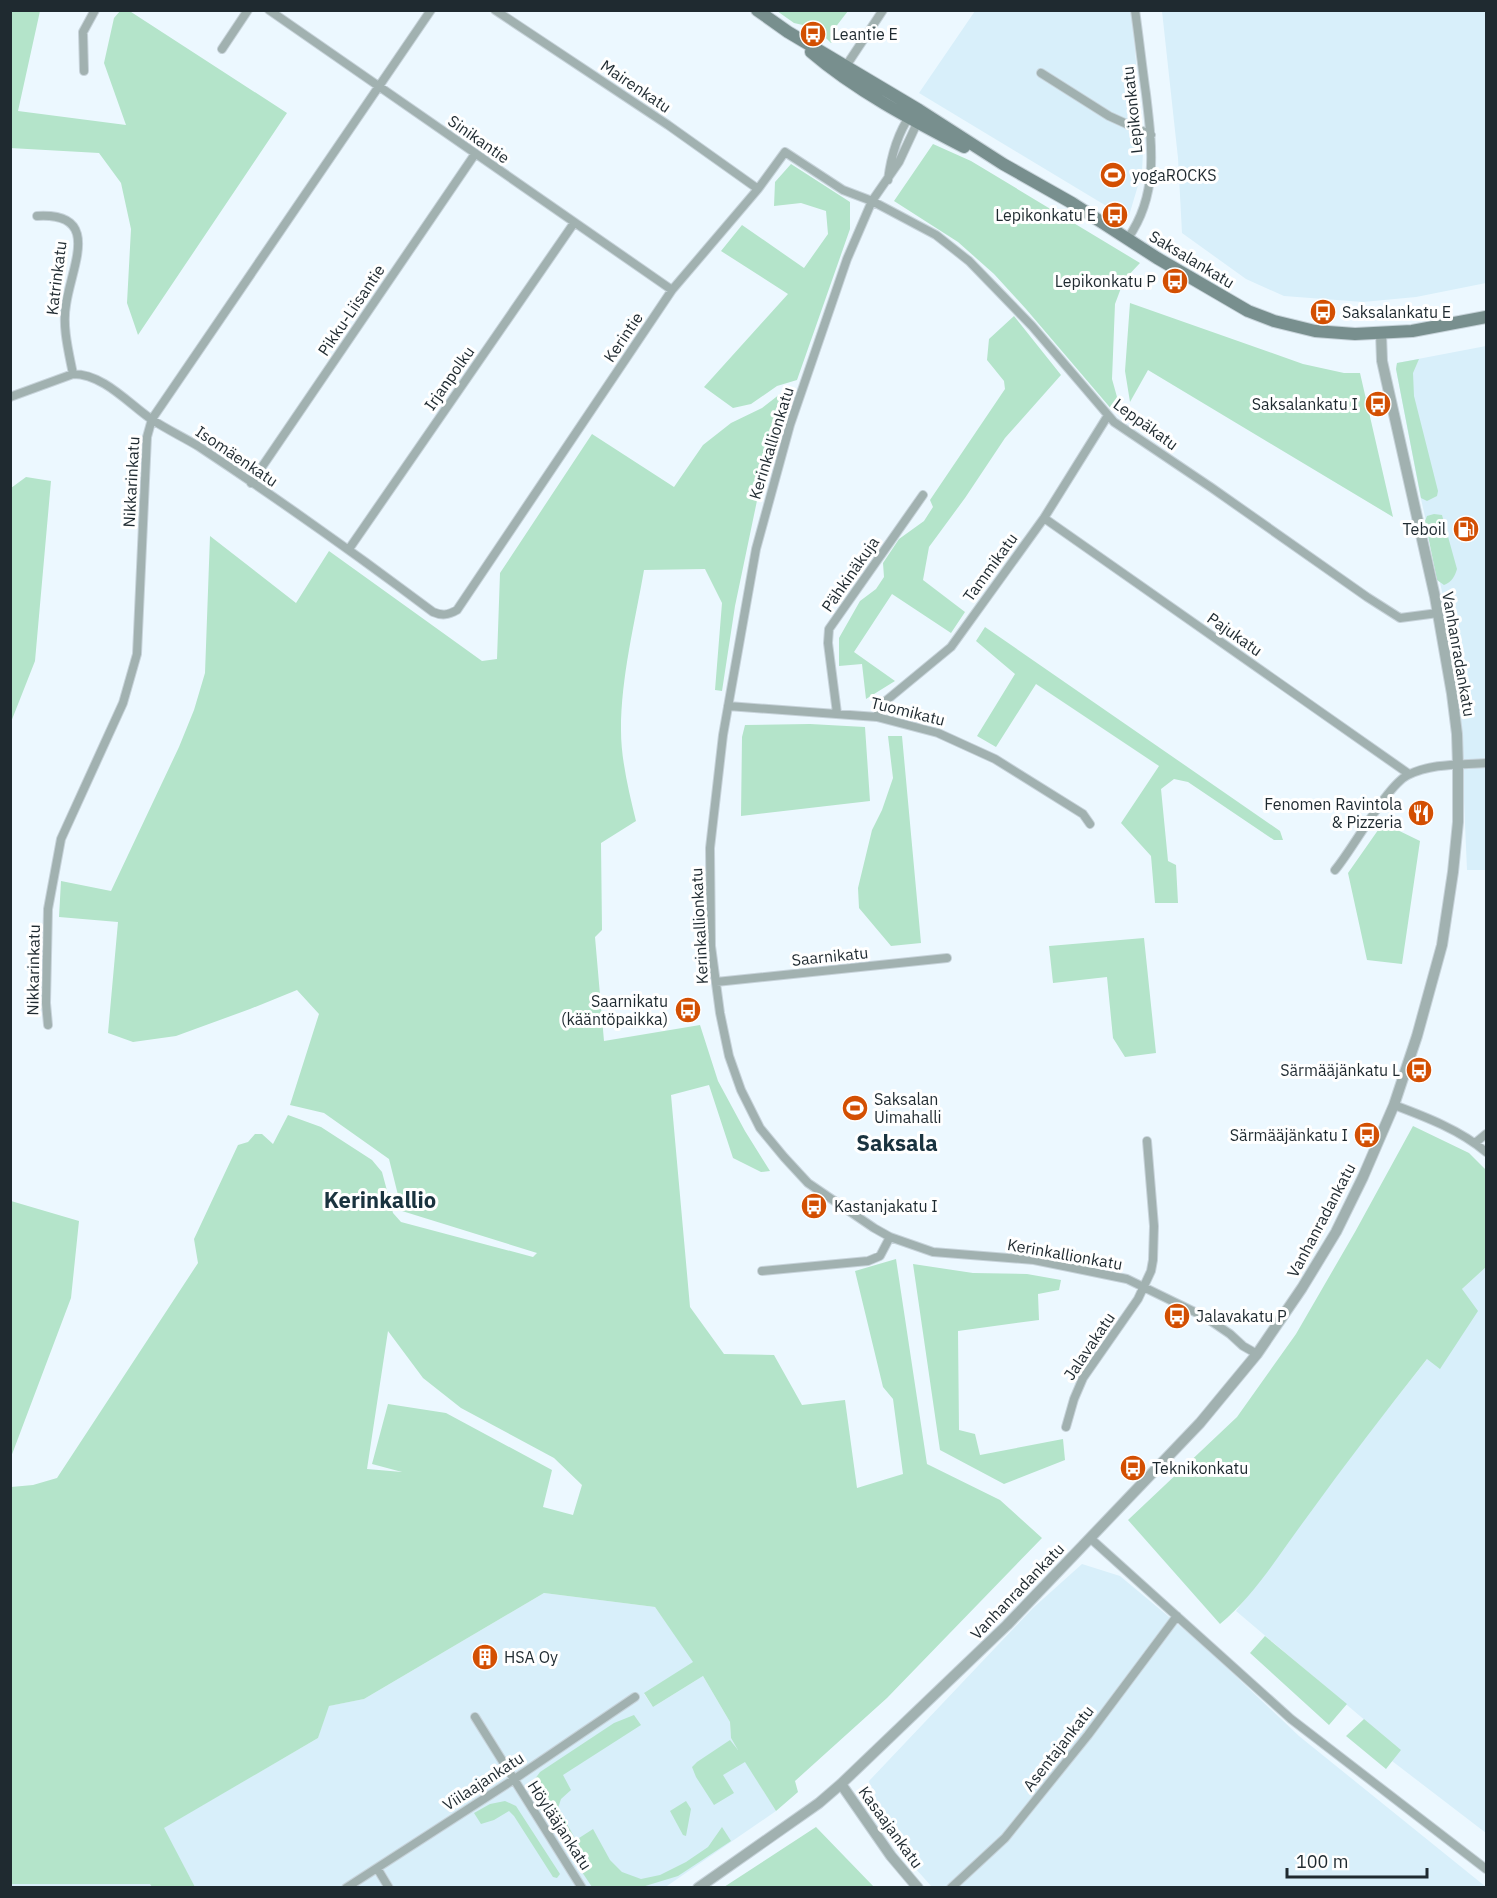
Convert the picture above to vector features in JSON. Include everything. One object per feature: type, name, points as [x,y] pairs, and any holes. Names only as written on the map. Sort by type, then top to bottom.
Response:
[{"type":"main road","name":"Saksalankatu","points":[[757,10],[788,32],[846,66],[915,116]]},
{"type":"main road","name":"Saksalankatu","points":[[788,32],[826,65],[968,149],[1003,164],[1072,203],[1210,290],[1248,311],[1274,321],[1315,331],[1381,333],[1412,331],[1486,317]]},
{"type":"street","points":[[84,71],[83,32],[95,10]]},
{"type":"street","points":[[222,49],[248,10]]},
{"type":"street","name":"Sinikantie","points":[[269,10],[672,290]]},
{"type":"street","name":"Nikkarinkatu","points":[[48,1025],[45,1003],[48,909],[61,839],[123,703],[137,654],[147,437],[152,419],[431,10]]},
{"type":"street","name":"Mairenkatu","points":[[495,10],[668,125],[758,189]]},
{"type":"street","points":[[846,66],[883,10]]},
{"type":"street","name":"Lepikonkatu","points":[[1128,238],[1137,225],[1148,194],[1152,173],[1151,135],[1136,10]]},
{"type":"street","points":[[1041,73],[1109,116],[1151,135]]},
{"type":"street","name":"Kerinkallionkatu","points":[[915,116],[891,156],[888,180],[872,201],[847,259],[790,425],[756,549],[728,706],[710,848],[711,946],[720,1013],[729,1056],[741,1090],[760,1128],[808,1183],[860,1220],[890,1237],[933,1252],[1034,1260],[1117,1277],[1144,1287],[1205,1317],[1257,1354]]},
{"type":"street","name":"Kerintie","points":[[433,612],[445,615],[457,610],[672,290],[758,189],[785,152],[843,190],[872,201]]},
{"type":"street","name":"Pikku-Liisantie","points":[[251,483],[475,154]]},
{"type":"street","name":"Leppäkatu","points":[[872,201],[936,235],[969,261],[1032,326],[1107,417],[1400,618],[1438,613]]},
{"type":"street","name":"Katrinkatu","points":[[37,216],[50,215],[66,218],[72,223],[76,233],[78,253],[76,268],[65,305],[66,330],[73,374]]},
{"type":"street","name":"Irjanpolku","points":[[349,549],[574,223]]},
{"type":"street","name":"Vanhanradankatu","points":[[698,1887],[819,1803],[841,1784],[1007,1625],[1200,1423],[1257,1354],[1297,1296],[1335,1232],[1367,1168],[1394,1105],[1417,1036],[1442,945],[1456,842],[1458,766],[1452,694],[1438,613],[1382,361],[1381,333]]},
{"type":"street","points":[[10,397],[73,374]]},
{"type":"street","name":"Isomäenkatu","points":[[73,374],[82,374],[106,386],[152,419],[197,446],[349,549],[433,612]]},
{"type":"street","name":"Tammikatu","points":[[877,717],[882,704],[951,647],[1044,519],[1107,417]]},
{"type":"street","name":"Pähkinäkuja","points":[[837,713],[828,643],[829,629],[923,495]]},
{"type":"street","name":"Pajukatu","points":[[1044,519],[1409,774]]},
{"type":"street","name":"Tuomikatu","points":[[728,706],[877,717],[938,732],[994,759],[1083,814],[1090,824]]},
{"type":"street","points":[[1335,870],[1389,793],[1409,774],[1432,768],[1486,763]]},
{"type":"street","name":"Saarnikatu","points":[[716,982],[947,958]]},
{"type":"street","points":[[1394,1105],[1446,1127],[1475,1143],[1486,1152]]},
{"type":"street","points":[[1475,1143],[1486,1134]]},
{"type":"street","name":"Jalavakatu","points":[[1066,1427],[1083,1378],[1138,1299],[1153,1260],[1154,1237],[1147,1142]]},
{"type":"street","points":[[762,1271],[868,1261],[880,1256],[890,1237]]},
{"type":"street","points":[[1090,1538],[1291,1719],[1486,1869]]},
{"type":"street","name":"Asentajankatu","points":[[951,1887],[1005,1838],[1088,1736],[1177,1616]]},
{"type":"street","name":"Viilaajankatu","points":[[346,1887],[635,1697]]},
{"type":"street","name":"Höylääjankatu","points":[[475,1717],[582,1887]]},
{"type":"street","name":"Kasaajankatu","points":[[841,1784],[891,1856],[918,1887]]},
{"type":"street","points":[[377,1868],[389,1887]]},
{"type":"shaded area","points":[[975,11],[1132,11],[1143,151],[1142,172],[1128,219],[919,93]]},
{"type":"shaded area","points":[[1162,11],[1486,11],[1486,283],[1416,297],[1363,302],[1284,296],[1246,279],[1182,233],[1178,158]]},
{"type":"shaded area","points":[[1486,346],[1486,870],[1467,870],[1458,662],[1421,499],[1396,369],[1397,363]]},
{"type":"shaded area","points":[[1486,1267],[1486,1833],[1392,1761],[1400,1750],[1236,1611],[1364,1439],[1428,1358],[1440,1368],[1462,1289]]},
{"type":"shaded area","points":[[1082,1564],[1120,1576],[1204,1646],[1299,1736],[1486,1887],[932,1887],[915,1868],[872,1806],[869,1781],[1033,1608]]},
{"type":"shaded area","points":[[544,1593],[655,1607],[694,1662],[644,1694],[653,1707],[703,1676],[730,1722],[731,1738],[776,1811],[664,1888],[195,1887],[163,1828],[318,1738],[328,1706],[364,1699]]},
{"type":"shaded area","points":[[11,1884],[150,1884],[152,1887],[11,1888]]},
{"type":"green space","points":[[128,10],[287,113],[138,335],[127,303],[131,229],[121,183],[99,153],[10,148],[11,11],[40,11],[18,111],[126,125],[104,63],[114,18],[120,11]]},
{"type":"green space","points":[[777,11],[848,11],[831,33],[834,41],[831,43],[816,28],[794,23]]},
{"type":"green space","points":[[933,144],[971,161],[1140,263],[1124,280],[1115,304],[1112,379],[1117,397],[1113,411],[994,274],[958,242],[894,201]]},
{"type":"green space","points":[[791,164],[850,202],[850,229],[797,380],[777,386],[751,404],[733,408],[704,387],[788,294],[721,251],[742,225],[804,268],[828,234],[826,211],[801,203],[774,206],[775,182]]},
{"type":"green space","points":[[1130,303],[1303,364],[1344,373],[1360,373],[1393,517],[1148,370],[1130,402],[1125,371]]},
{"type":"green space","points":[[1014,316],[1061,375],[1005,438],[929,547],[923,580],[965,612],[951,633],[892,594],[854,652],[895,681],[866,699],[862,664],[839,666],[839,638],[860,601],[876,589],[884,577],[883,563],[899,539],[924,521],[933,507],[930,500],[1005,389],[1004,381],[987,360],[989,339]]},
{"type":"green space","points":[[1419,359],[1413,373],[1414,396],[1438,491],[1437,496],[1427,501],[1421,498],[1396,369],[1397,363]]},
{"type":"green space","points":[[790,392],[759,491],[735,606],[722,691],[715,690],[722,603],[705,569],[644,570],[623,690],[621,730],[622,753],[636,821],[601,843],[602,930],[595,937],[604,1041],[700,1025],[718,1081],[770,1171],[761,1172],[733,1158],[709,1085],[671,1095],[690,1307],[724,1354],[774,1355],[802,1405],[845,1400],[857,1488],[903,1474],[893,1399],[883,1387],[855,1271],[896,1259],[927,1464],[1000,1500],[1042,1538],[887,1698],[795,1781],[798,1792],[776,1811],[745,1762],[723,1775],[734,1793],[714,1805],[696,1777],[692,1767],[730,1740],[738,1750],[731,1738],[730,1722],[703,1676],[653,1707],[644,1693],[693,1662],[655,1607],[544,1593],[364,1699],[329,1706],[318,1738],[164,1828],[195,1887],[152,1887],[150,1884],[11,1884],[11,1487],[33,1485],[57,1478],[198,1263],[194,1239],[238,1145],[248,1142],[255,1134],[262,1134],[273,1144],[288,1115],[321,1127],[372,1160],[382,1172],[393,1213],[401,1222],[533,1257],[537,1253],[402,1211],[389,1159],[324,1113],[290,1105],[319,1014],[297,990],[176,1036],[133,1042],[108,1033],[118,922],[59,917],[61,881],[111,891],[179,747],[194,710],[205,673],[210,536],[296,603],[329,551],[482,661],[497,659],[500,573],[592,434],[674,487],[703,445],[731,423],[762,408],[780,394]],"holes":[[[388,1331],[423,1378],[461,1408],[554,1458],[582,1485],[573,1515],[543,1507],[552,1470],[446,1413],[388,1404],[372,1464],[402,1472],[367,1469]]]},
{"type":"green space","points":[[26,477],[51,481],[35,661],[11,722],[11,488]]},
{"type":"green space","points":[[1442,515],[1457,569],[1453,578],[1444,585],[1437,580],[1425,521],[1427,516]]},
{"type":"green space","points":[[985,627],[1280,831],[1283,840],[1274,840],[1188,782],[1174,779],[1161,789],[1168,861],[1176,865],[1178,903],[1155,903],[1151,856],[1121,823],[1159,766],[1036,684],[996,747],[977,736],[1015,674],[976,641]]},
{"type":"green space","points":[[810,724],[865,727],[870,801],[741,816],[742,737],[745,725]]},
{"type":"green space","points":[[888,736],[902,736],[921,943],[891,946],[859,908],[858,888],[872,830],[893,778]]},
{"type":"green space","points":[[1383,823],[1420,841],[1402,964],[1367,960],[1348,873]]},
{"type":"green space","points":[[1144,938],[1156,1053],[1125,1057],[1113,1038],[1107,977],[1053,983],[1049,946]]},
{"type":"green space","points":[[1413,1126],[1469,1153],[1486,1170],[1486,1267],[1462,1289],[1478,1311],[1440,1369],[1427,1359],[1351,1457],[1256,1587],[1220,1624],[1128,1520],[1237,1417],[1296,1334]]},
{"type":"green space","points":[[11,1201],[79,1221],[71,1298],[11,1457]]},
{"type":"green space","points":[[913,1264],[973,1273],[1027,1274],[1061,1280],[1059,1290],[1038,1294],[1039,1320],[958,1331],[959,1430],[975,1434],[980,1455],[1063,1439],[1065,1460],[1004,1484],[940,1450]]},
{"type":"green space","points":[[1265,1636],[1347,1704],[1329,1725],[1250,1653]]},
{"type":"green space","points":[[634,1715],[641,1725],[563,1775],[571,1790],[561,1799],[558,1808],[576,1840],[593,1829],[610,1860],[622,1872],[641,1879],[660,1875],[686,1862],[708,1847],[722,1827],[731,1841],[678,1876],[642,1887],[592,1887],[534,1800],[532,1783],[540,1772],[614,1723]]},
{"type":"green space","points":[[1364,1719],[1401,1750],[1386,1769],[1346,1736]]},
{"type":"green space","points":[[505,1801],[516,1806],[560,1874],[557,1878],[553,1877],[509,1811],[494,1820],[481,1824],[474,1813],[490,1804]]},
{"type":"green space","points":[[686,1801],[691,1809],[686,1836],[683,1835],[670,1811]]},
{"type":"green space","points":[[816,1827],[874,1887],[724,1887]]},
{"type":"place","name":"Leantie E","points":[[813,34]]},
{"type":"place","name":"yogaROCKS","points":[[1113,175]]},
{"type":"place","name":"Lepikonkatu E","points":[[1115,215]]},
{"type":"place","name":"Lepikonkatu P","points":[[1175,281]]},
{"type":"place","name":"Saksalankatu E","points":[[1323,312]]},
{"type":"place","name":"Saksalankatu I","points":[[1378,404]]},
{"type":"place","name":"Teboil","points":[[1466,529]]},
{"type":"place","name":"Fenomen Ravintola & Pizzeria","points":[[1421,813]]},
{"type":"place","name":"Saarnikatu (kääntöpaikka)","points":[[688,1010]]},
{"type":"place","name":"Särmääjänkatu L","points":[[1419,1070]]},
{"type":"place","name":"Saksalan Uimahalli","points":[[855,1108]]},
{"type":"place","name":"Särmääjänkatu I","points":[[1367,1135]]},
{"type":"place","name":"Kastanjakatu I","points":[[814,1206]]},
{"type":"place","name":"Jalavakatu P","points":[[1177,1316]]},
{"type":"place","name":"Teknikonkatu","points":[[1133,1468]]},
{"type":"place","name":"HSA Oy","points":[[485,1657]]},
{"type":"district","name":"Saksala","points":[[897,1142]]},
{"type":"district","name":"Kerinkallio","points":[[380,1199]]}]
